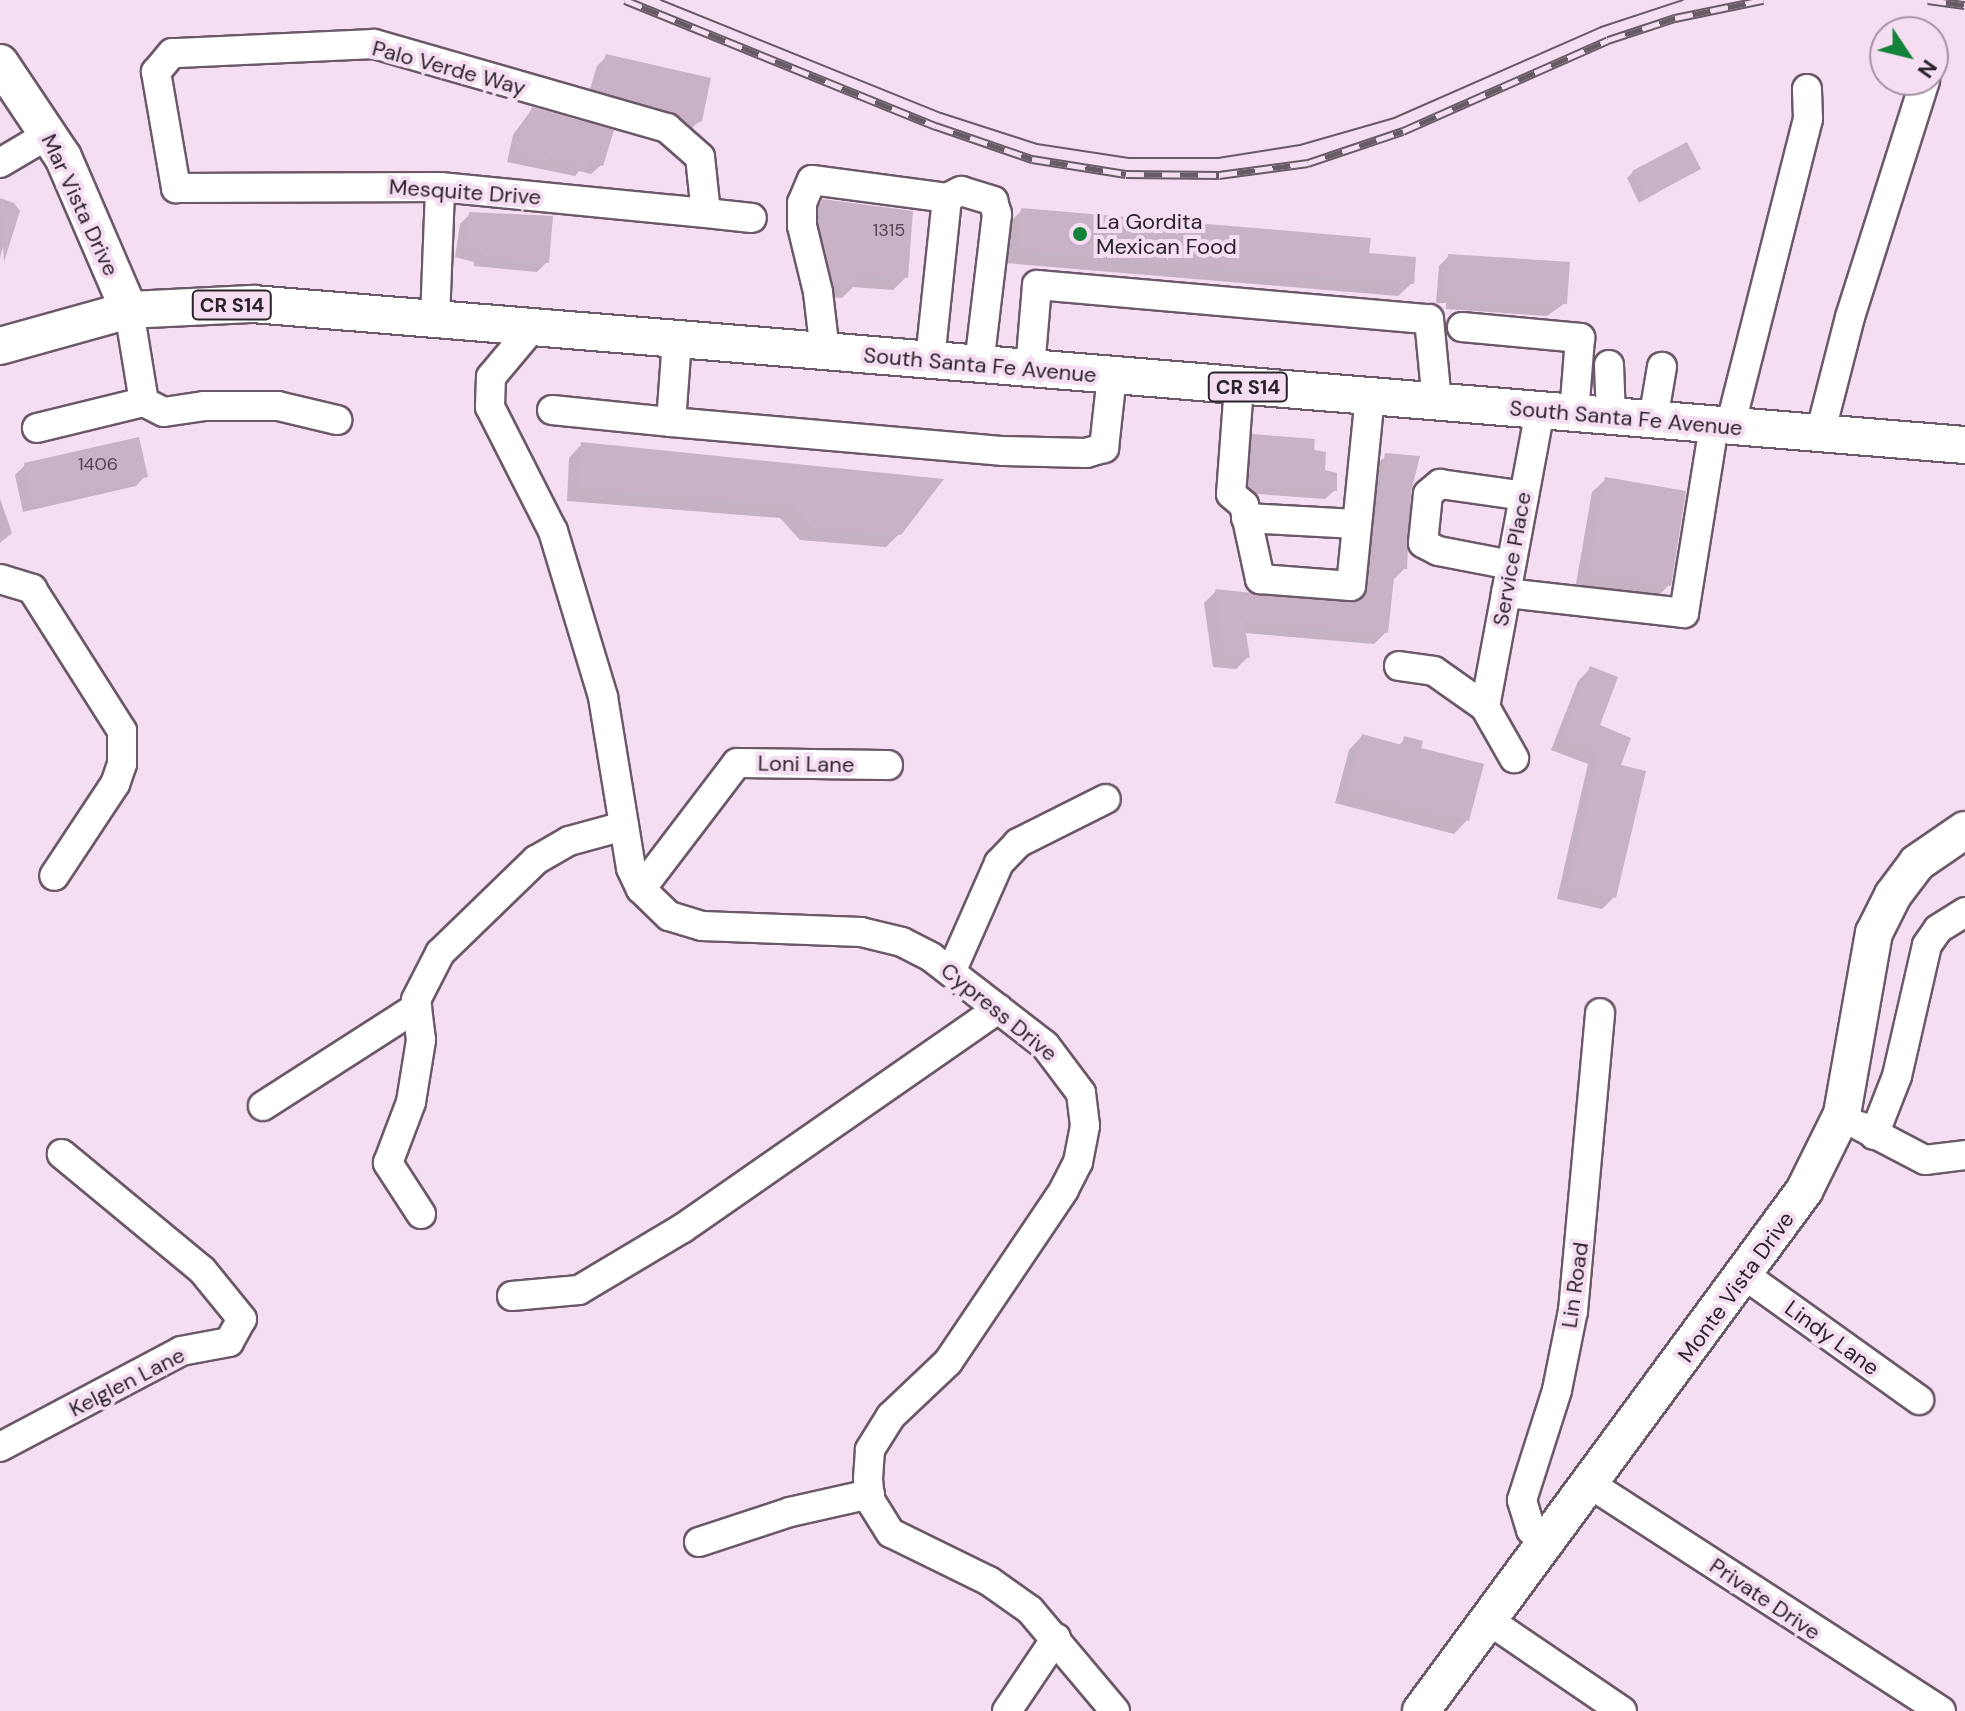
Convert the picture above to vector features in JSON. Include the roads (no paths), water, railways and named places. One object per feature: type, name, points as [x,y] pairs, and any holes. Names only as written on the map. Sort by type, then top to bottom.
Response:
[{"type":"main road","name":"Mar Vista Drive","points":[[0,63],[49,134],[129,310]]},
{"type":"main road","name":"South Santa Fe Avenue","points":[[0,346],[129,310],[253,304],[1965,445]]},
{"type":"main road","name":"Monte Vista Drive","points":[[1421,1711],[1746,1276],[1804,1191],[1842,1114],[1874,933],[1893,895],[1917,863],[1965,830]]},
{"type":"street","name":"Palo Verde Way","points":[[176,188],[156,90],[156,72],[172,53],[374,44],[667,128],[700,157],[706,213]]},
{"type":"street","points":[[1506,593],[1684,613],[1722,426],[1808,119],[1807,89]]},
{"type":"street","points":[[1820,434],[1850,317],[1920,96]]},
{"type":"street","points":[[0,163],[49,134]]},
{"type":"street","points":[[825,352],[802,203],[812,180],[947,198],[961,191],[993,201],[997,214],[979,364]]},
{"type":"street","points":[[435,320],[440,187]]},
{"type":"street","name":"Mesquite Drive","points":[[176,188],[440,187],[752,218]]},
{"type":"street","points":[[930,360],[947,198]]},
{"type":"street","points":[[1030,369],[1037,285],[1429,319],[1437,402]]},
{"type":"street","points":[[129,310],[144,402]]},
{"type":"street","name":"Service Place","points":[[1462,327],[1580,338],[1557,412],[1524,496],[1485,707]]},
{"type":"street","name":"Cypress Drive","points":[[532,328],[496,367],[488,387],[500,434],[546,517],[603,697],[631,868],[641,889],[669,916],[702,926],[861,932],[902,942],[951,972],[1045,1045],[1081,1093],[1085,1126],[1078,1162],[1064,1190],[948,1362],[891,1416],[870,1450],[870,1494],[891,1533],[989,1581],[1030,1610],[1115,1711]]},
{"type":"street","points":[[671,422],[677,340]]},
{"type":"street","points":[[1609,365],[1611,417]]},
{"type":"street","points":[[1653,420],[1662,367]]},
{"type":"street","points":[[552,410],[1004,451],[1086,453],[1104,448],[1111,422],[1112,376]]},
{"type":"street","points":[[1239,386],[1231,494],[1244,505],[1260,579],[1351,586],[1370,396]]},
{"type":"street","points":[[37,428],[144,402],[164,412],[278,406],[337,420]]},
{"type":"street","points":[[1511,565],[1438,551],[1423,543],[1428,494],[1440,484],[1524,496]]},
{"type":"street","points":[[1246,518],[1356,524]]},
{"type":"street","points":[[0,579],[32,589],[122,731],[122,764],[115,784],[54,876]]},
{"type":"street","points":[[1399,666],[1434,671],[1485,707],[1514,758]]},
{"type":"street","name":"Loni Lane","points":[[641,889],[737,763],[888,765]]},
{"type":"street","points":[[951,972],[999,863],[1018,843],[1106,799]]},
{"type":"street","points":[[421,1214],[388,1163],[411,1102],[421,1040],[417,1007],[440,953],[493,897],[536,860],[569,841],[624,826]]},
{"type":"street","points":[[1874,1135],[1897,1076],[1927,945],[1938,929],[1965,912]]},
{"type":"street","points":[[263,1106],[417,1007]]},
{"type":"street","points":[[512,1296],[579,1290],[683,1228],[998,1009]]},
{"type":"street","name":"Lin Road","points":[[1545,1543],[1531,1530],[1522,1500],[1557,1390],[1573,1311],[1600,1013]]},
{"type":"street","points":[[1842,1114],[1874,1135],[1925,1160],[1965,1155]]},
{"type":"street","name":"Kelglen Lane","points":[[0,1447],[181,1351],[229,1342],[242,1319],[202,1270],[62,1154]]},
{"type":"street","name":"Lindy Lane","points":[[1746,1276],[1919,1400]]},
{"type":"street","name":"Private Drive","points":[[1590,1484],[1941,1711]]},
{"type":"street","points":[[699,1542],[790,1512],[870,1494]]},
{"type":"street","points":[[1488,1620],[1609,1708]]},
{"type":"street","points":[[1007,1711],[1056,1638]]},
{"type":"tram line","points":[[661,0],[941,113],[1037,144],[1129,158],[1218,158],[1300,145],[1394,118],[1601,27],[1683,0]]},
{"type":"railway","points":[[625,0],[936,126],[1032,159],[1126,174],[1219,175],[1308,163],[1403,131],[1608,40],[1675,18],[1763,0]]},
{"type":"railway","points":[[1928,0],[1965,5]]},
{"type":"place","name":"La Gordita Mexican Food","points":[[1080,234]]}]
